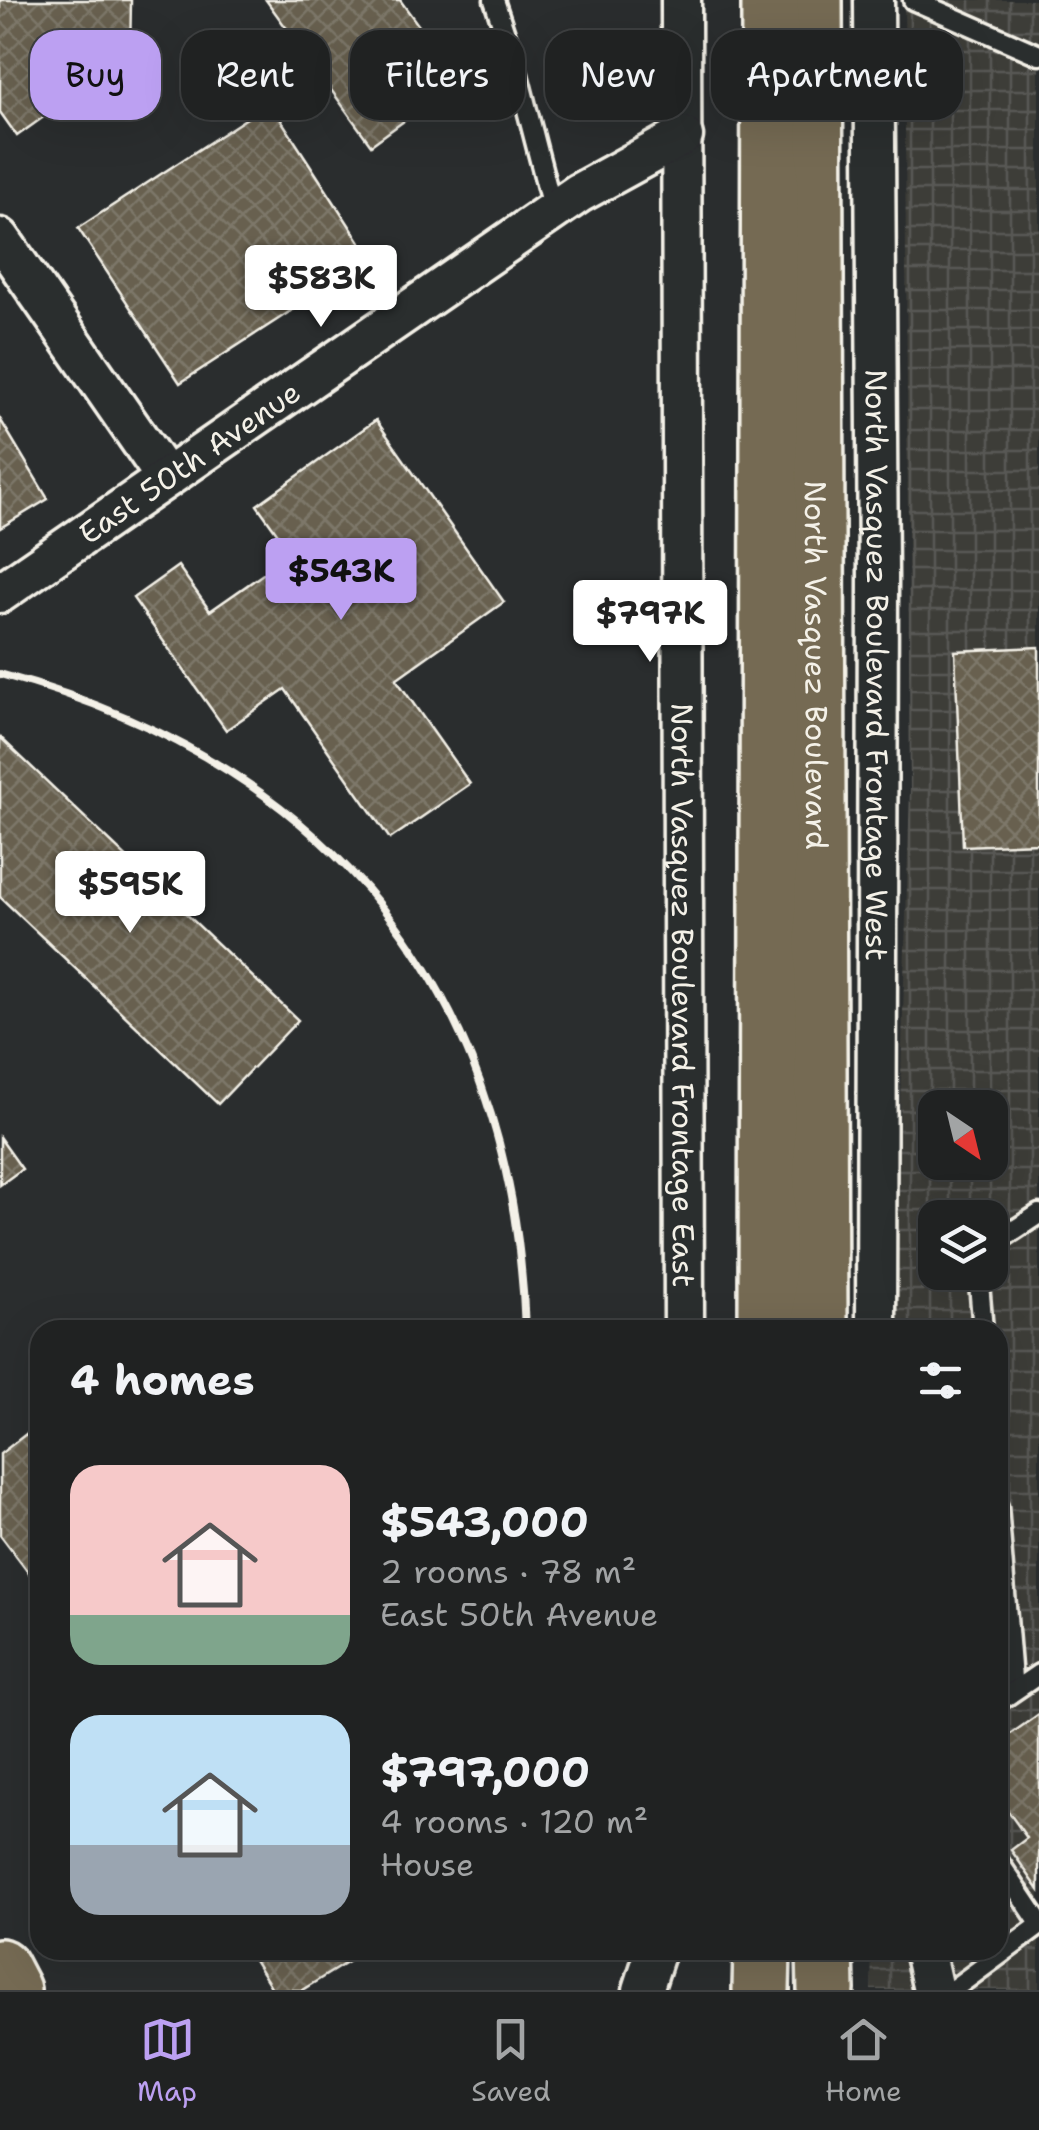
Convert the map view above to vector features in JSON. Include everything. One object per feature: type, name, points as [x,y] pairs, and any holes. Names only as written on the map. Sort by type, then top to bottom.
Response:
[{"type":"main road","name":"North Vasquez Boulevard","points":[[767,1320],[770,0]]},
{"type":"main road","name":"North Vasquez Boulevard","points":[[814,0],[819,1320]]},
{"type":"main road","points":[[762,1960],[762,1990]]},
{"type":"main road","points":[[825,1960],[826,1990]]},
{"type":"main road","points":[[0,1967],[12,1990]]},
{"type":"street","name":"North Vasquez Boulevard Frontage East","points":[[682,0],[684,1320]]},
{"type":"street","name":"North Vasquez Boulevard Frontage West","points":[[874,0],[876,1320]]},
{"type":"street","name":"East 50th Avenue","points":[[0,593],[553,212],[683,136]]},
{"type":"street","points":[[0,238],[166,478]]},
{"type":"street","points":[[642,1990],[652,1960]]},
{"type":"street","points":[[926,1960],[932,1990]]},
{"type":"lane","points":[[494,0],[515,62],[553,212]]},
{"type":"lane","points":[[914,0],[1039,55]]},
{"type":"lane","points":[[1008,1234],[1039,1214]]},
{"type":"lane","points":[[980,1290],[982,1320]]},
{"type":"lane","points":[[1008,1695],[1039,1674]]},
{"type":"lane","points":[[1008,1876],[1039,1924],[1008,1948]]},
{"type":"lane","points":[[952,1990],[992,1960]]},
{"type":"shaded area","points":[[904,0],[1039,0],[1039,1990],[871,1990],[872,1960],[1008,1960],[1008,1320],[893,1320],[910,790],[905,120],[963,120],[963,30],[904,30]]},
{"type":"building","points":[[0,0],[131,0],[130,30],[30,30],[30,120],[39,120],[17,136],[0,112]]},
{"type":"building","points":[[266,0],[400,0],[422,30],[350,30],[350,116],[330,88],[330,30],[288,30]]},
{"type":"building","points":[[244,120],[281,120],[371,259],[180,383],[78,228]]},
{"type":"building","points":[[353,120],[405,120],[371,145]]},
{"type":"building","points":[[0,419],[48,499],[0,528]]},
{"type":"building","points":[[376,420],[504,602],[396,679],[470,784],[390,839],[285,689],[226,730],[133,598],[178,566],[210,611],[292,554],[257,505]]},
{"type":"building","points":[[1039,647],[1039,843],[963,846],[955,651]]},
{"type":"building","points":[[0,737],[298,1020],[218,1104],[0,897]]},
{"type":"building","points":[[0,1138],[22,1169],[0,1185]]},
{"type":"building","points":[[26,1434],[30,1439],[30,1575],[0,1535],[0,1454]]},
{"type":"building","points":[[1039,1714],[1039,1890],[1011,1850],[1027,1838],[1008,1811],[1008,1736]]},
{"type":"building","points":[[254,1960],[351,1960],[302,1990],[273,1990]]},
{"type":"railway","points":[[0,674],[117,713],[219,766],[308,830],[382,907],[441,995],[485,1096],[513,1207],[524,1320]]}]
